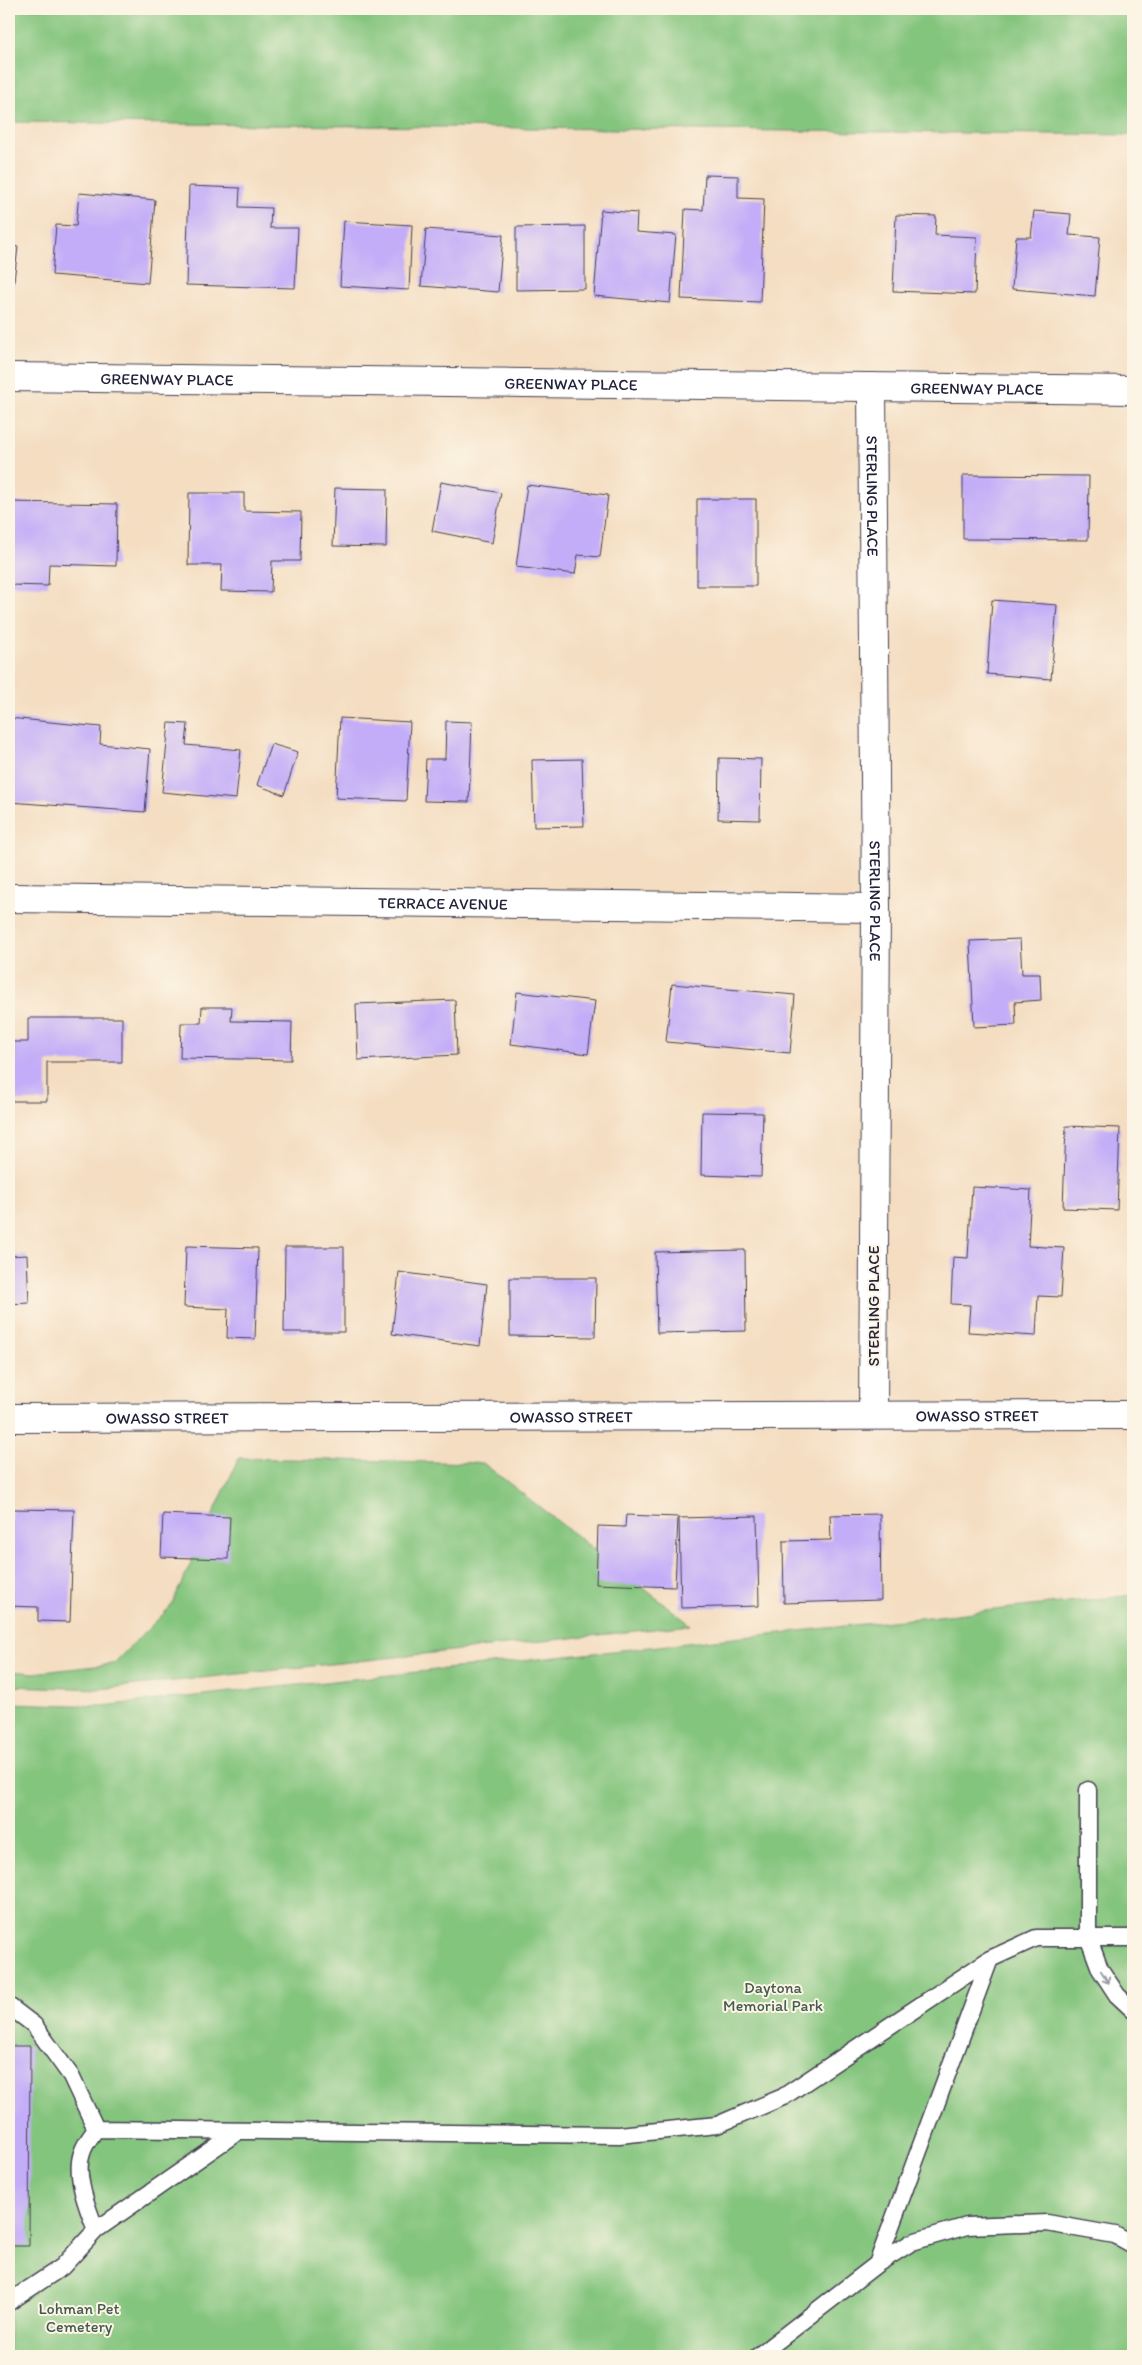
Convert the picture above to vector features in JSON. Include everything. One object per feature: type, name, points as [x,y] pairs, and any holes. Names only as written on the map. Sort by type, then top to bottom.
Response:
[{"type":"street","name":"GREENWAY PLACE","points":[[9,377],[1133,390]]},
{"type":"street","name":"STERLING PLACE","points":[[872,387],[876,908],[873,1415]]},
{"type":"street","name":"TERRACE AVENUE","points":[[9,898],[876,908]]},
{"type":"street","name":"OWASSO STREET","points":[[9,1418],[1133,1415]]},
{"type":"lane","points":[[1088,1790],[1088,1937],[1100,1969],[1117,1995],[1133,2010]]},
{"type":"lane","points":[[96,2129],[619,2135],[718,2125],[783,2097],[990,1959],[1036,1938],[1133,1938]]},
{"type":"lane","points":[[877,2264],[990,1959]]},
{"type":"lane","points":[[9,2006],[34,2025],[71,2076],[96,2129]]},
{"type":"lane","points":[[96,2129],[81,2154],[81,2180],[87,2209],[96,2230]]},
{"type":"lane","points":[[9,2302],[62,2267],[96,2230],[239,2132]]},
{"type":"lane","points":[[758,2356],[877,2264],[912,2242],[967,2226],[1047,2223],[1116,2235],[1133,2245]]},
{"type":"green space","points":[[9,9],[1133,9],[1133,135],[9,122]]},
{"type":"green space","points":[[239,1458],[483,1463],[691,1625],[100,1689],[9,1686],[9,1671],[34,1673],[113,1664],[171,1606]]},
{"type":"green space","name":"Daytona Memorial Park","points":[[1133,1595],[1133,2356],[9,2356],[9,1703],[102,1706]]},
{"type":"building","points":[[705,175],[738,176],[738,198],[764,199],[760,302],[681,299],[685,209],[703,210]]},
{"type":"building","points":[[189,186],[240,188],[239,207],[271,208],[270,228],[298,228],[295,288],[186,285]]},
{"type":"building","points":[[79,193],[155,200],[148,283],[52,275],[56,225],[76,226]]},
{"type":"building","points":[[601,210],[637,213],[636,232],[676,235],[670,303],[594,296]]},
{"type":"building","points":[[1034,211],[1071,214],[1069,235],[1100,237],[1095,296],[1012,289],[1016,237],[1031,237]]},
{"type":"building","points":[[896,215],[936,216],[935,235],[977,237],[975,294],[893,291]]},
{"type":"building","points":[[344,221],[412,225],[409,290],[340,286]]},
{"type":"building","points":[[585,226],[585,289],[516,290],[516,227]]},
{"type":"building","points":[[426,229],[503,235],[498,292],[421,286]]},
{"type":"building","points":[[9,246],[18,247],[12,298],[9,298]]},
{"type":"building","points":[[963,475],[1089,476],[1088,540],[963,539]]},
{"type":"building","points":[[441,482],[501,493],[492,543],[432,531]]},
{"type":"building","points":[[527,485],[608,495],[600,557],[578,555],[575,574],[516,567]]},
{"type":"building","points":[[335,488],[387,489],[386,547],[333,546]]},
{"type":"building","points":[[189,493],[244,493],[244,511],[301,512],[300,561],[272,561],[271,592],[221,591],[222,565],[188,565]]},
{"type":"building","points":[[697,499],[756,499],[756,586],[697,586]]},
{"type":"building","points":[[9,502],[117,504],[116,566],[49,564],[48,586],[9,585]]},
{"type":"building","points":[[992,600],[1057,605],[1051,679],[987,674]]},
{"type":"building","points":[[9,718],[101,727],[100,744],[150,749],[145,812],[9,802]]},
{"type":"building","points":[[340,718],[410,722],[406,801],[336,798]]},
{"type":"building","points":[[446,721],[472,722],[469,802],[424,801],[426,759],[445,759]]},
{"type":"building","points":[[169,723],[188,724],[186,745],[241,750],[236,799],[162,792]]},
{"type":"building","points":[[271,744],[298,752],[284,795],[257,785]]},
{"type":"building","points":[[719,758],[761,759],[760,820],[718,819]]},
{"type":"building","points":[[582,759],[584,826],[534,827],[532,760]]},
{"type":"building","points":[[1020,939],[1022,974],[1040,974],[1041,1000],[1015,1002],[1016,1025],[974,1027],[970,941]]},
{"type":"building","points":[[672,984],[795,995],[790,1053],[666,1042]]},
{"type":"building","points":[[517,992],[595,1001],[588,1054],[511,1044]]},
{"type":"building","points":[[455,1000],[457,1055],[358,1060],[356,1004]]},
{"type":"building","points":[[202,1007],[232,1007],[231,1021],[292,1022],[291,1060],[180,1058],[181,1023],[201,1023]]},
{"type":"building","points":[[28,1018],[122,1018],[122,1062],[47,1062],[47,1101],[9,1101],[9,1042],[28,1042]]},
{"type":"building","points":[[702,1112],[763,1113],[761,1177],[701,1175]]},
{"type":"building","points":[[1066,1126],[1120,1128],[1117,1210],[1063,1208]]},
{"type":"building","points":[[972,1187],[1031,1190],[1028,1246],[1064,1248],[1061,1297],[1038,1296],[1036,1336],[968,1332],[970,1305],[951,1304],[953,1257],[968,1258]]},
{"type":"building","points":[[186,1246],[258,1248],[255,1339],[227,1338],[228,1309],[184,1307]]},
{"type":"building","points":[[285,1247],[344,1247],[344,1332],[284,1332]]},
{"type":"building","points":[[745,1250],[746,1331],[657,1333],[655,1252]]},
{"type":"building","points":[[27,1255],[29,1303],[9,1304],[9,1256]]},
{"type":"building","points":[[399,1272],[487,1284],[480,1346],[392,1334]]},
{"type":"building","points":[[510,1278],[596,1278],[595,1337],[510,1336]]},
{"type":"building","points":[[12,1509],[74,1510],[70,1622],[38,1621],[38,1607],[9,1606]]},
{"type":"building","points":[[163,1514],[230,1517],[228,1559],[161,1557]]},
{"type":"building","points":[[880,1514],[881,1600],[784,1603],[783,1541],[831,1540],[830,1515]]},
{"type":"building","points":[[626,1515],[678,1517],[675,1587],[596,1584],[598,1526],[625,1527]]},
{"type":"building","points":[[757,1516],[759,1606],[681,1608],[679,1518]]},
{"type":"building","points":[[9,2046],[30,2046],[29,2246],[9,2246]]},
{"type":"park label","name":"Lohman Pet Cemetery","points":[[79,2317]]}]
